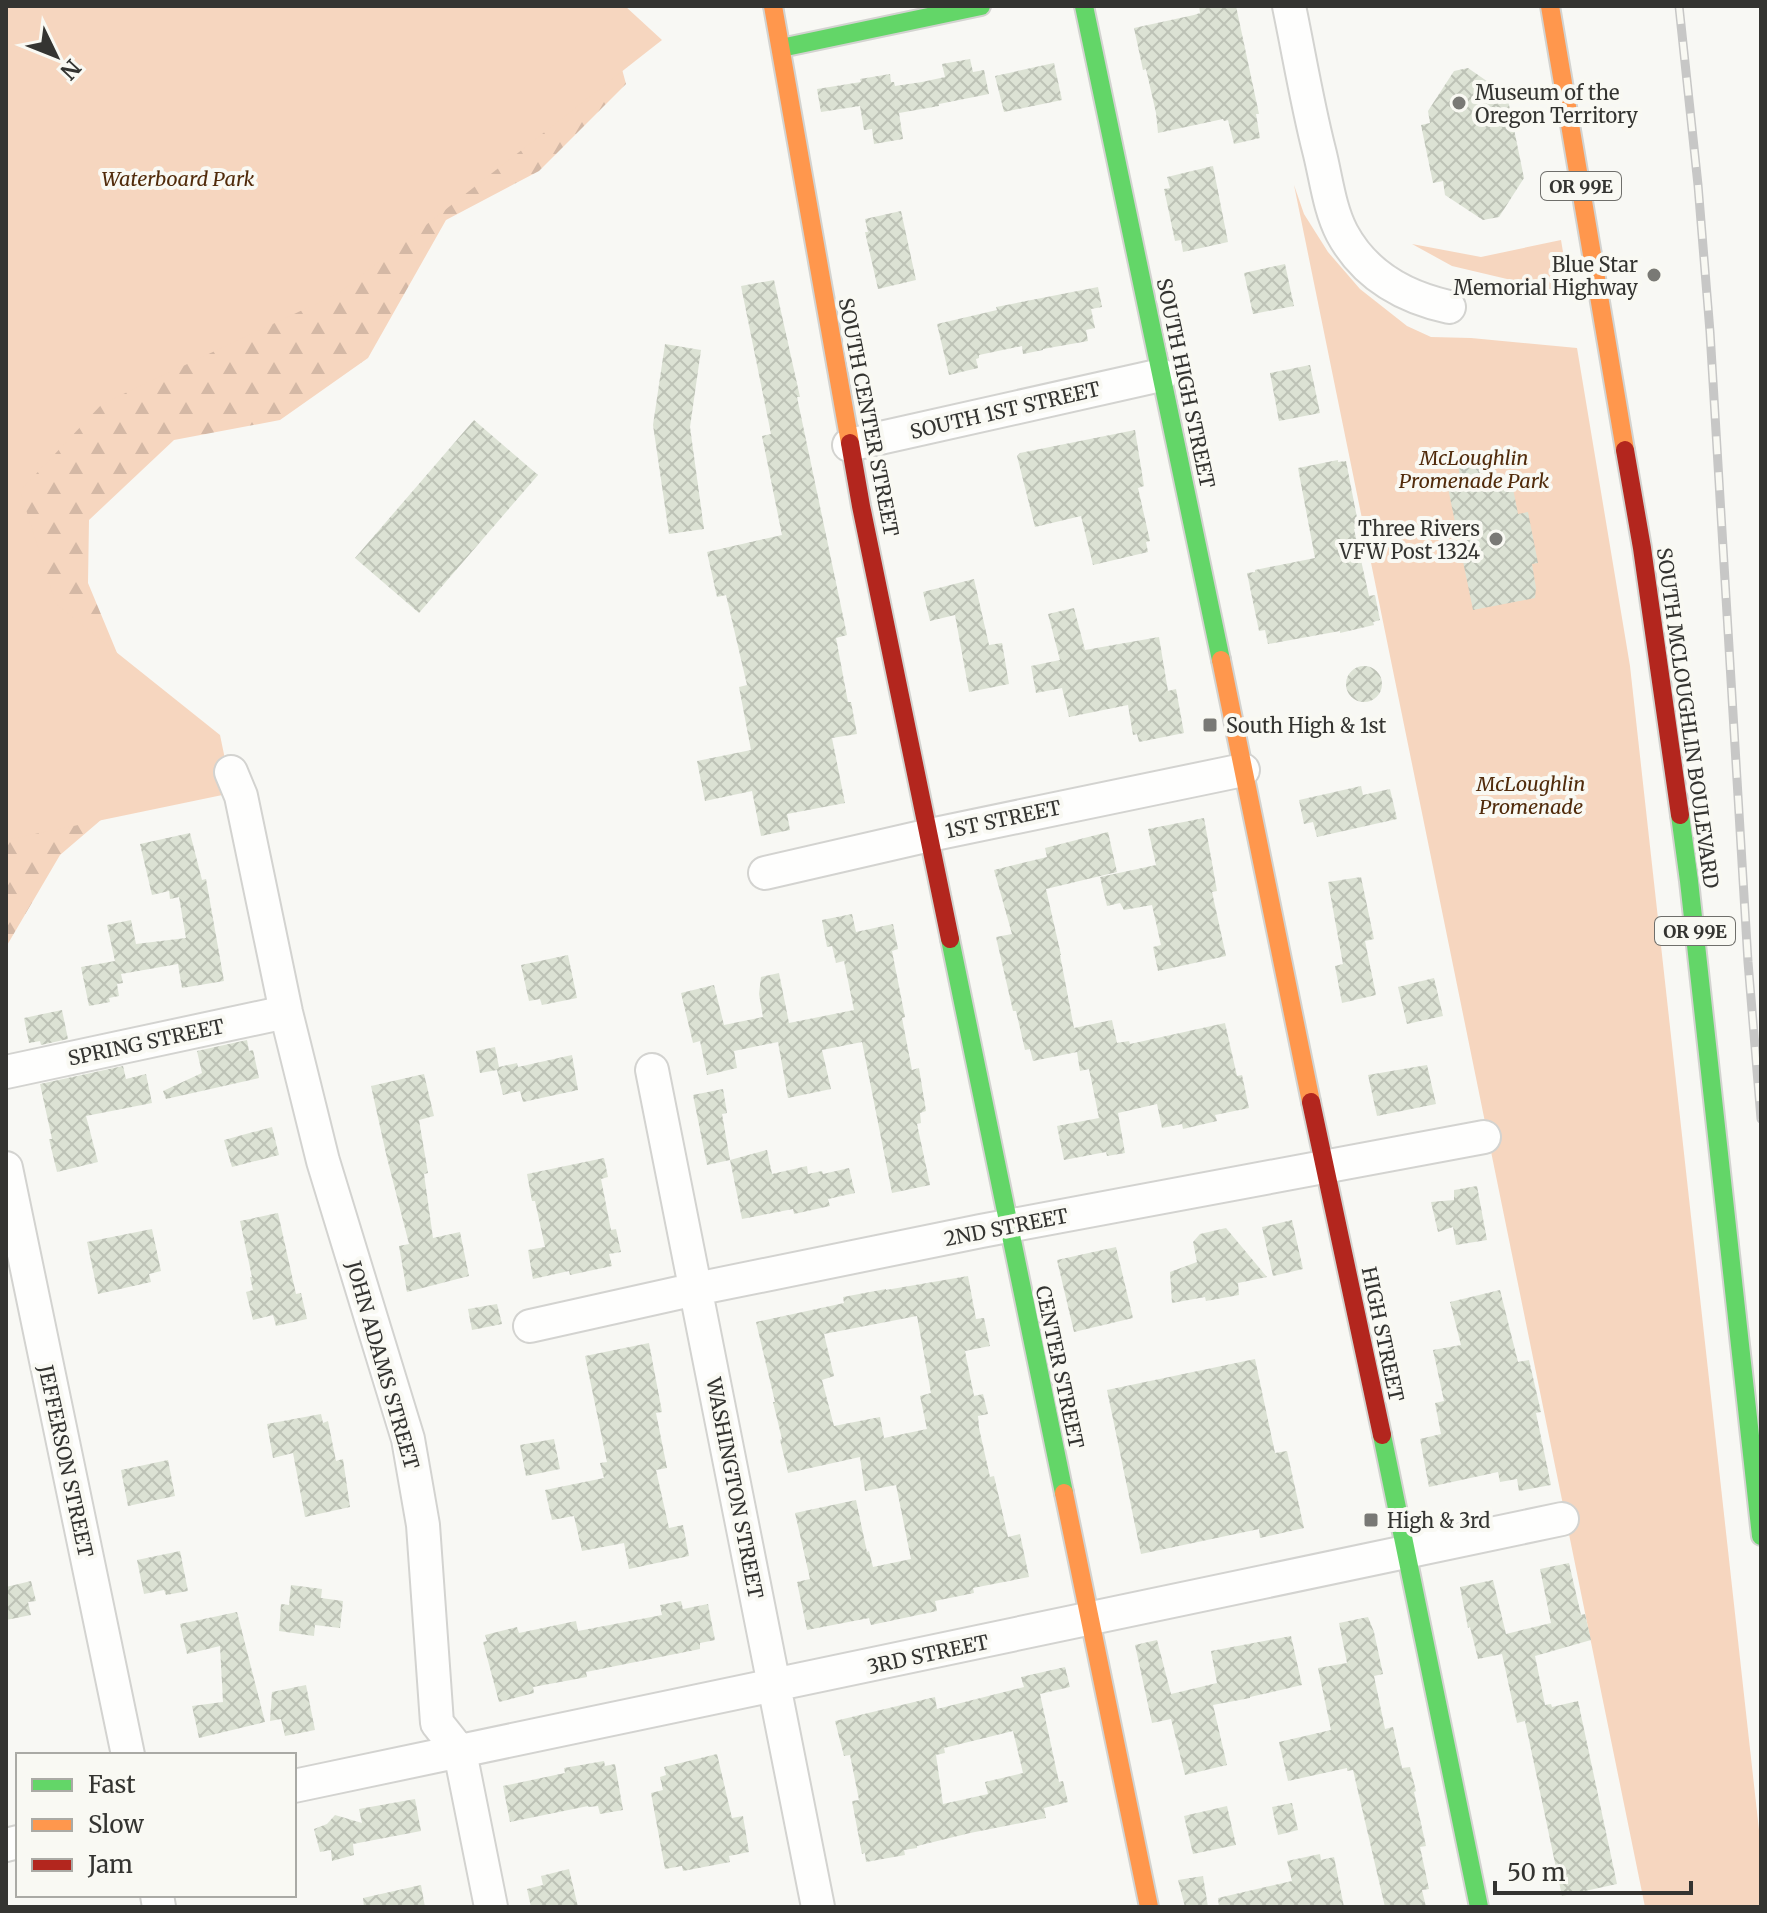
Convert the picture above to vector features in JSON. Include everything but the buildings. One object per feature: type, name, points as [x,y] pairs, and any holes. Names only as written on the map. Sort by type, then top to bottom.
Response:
[{"type":"main road","name":"SOUTH CENTER STREET","points":[[773,6],[849,445],[930,835]]},
{"type":"main road","points":[[781,48],[981,6]]},
{"type":"main road","name":"SOUTH HIGH STREET","points":[[1084,6],[1243,770]]},
{"type":"main road","name":"SOUTH MCLOUGHLIN BOULEVARD","points":[[1550,6],[1639,533],[1675,777],[1695,928],[1761,1536]]},
{"type":"main road","name":"HIGH STREET","points":[[1243,770],[1479,1907]]},
{"type":"main road","name":"CENTER STREET","points":[[930,835],[1149,1907]]},
{"type":"street","points":[[1289,6],[1316,137],[1342,232],[1366,265],[1399,291],[1449,307]]},
{"type":"street","name":"SOUTH 1ST STREET","points":[[849,445],[1161,375]]},
{"type":"street","name":"1ST STREET","points":[[765,873],[1243,770]]},
{"type":"street","name":"JOHN ADAMS STREET","points":[[231,772],[241,796],[286,1012],[323,1161],[408,1439],[423,1525],[437,1723],[460,1752],[491,1907]]},
{"type":"street","name":"SPRING STREET","points":[[6,1072],[286,1012]]},
{"type":"street","name":"WASHINGTON STREET","points":[[652,1070],[818,1907]]},
{"type":"street","name":"2ND STREET","points":[[530,1326],[696,1289],[1484,1137]]},
{"type":"street","name":"JEFFERSON STREET","points":[[6,1168],[128,1753]]},
{"type":"street","name":"3RD STREET","points":[[296,1786],[1562,1519]]},
{"type":"green space","name":"Waterboard Park","points":[[6,6],[605,6],[626,84],[539,171],[446,220],[368,358],[280,420],[174,440],[89,520],[88,583],[164,766],[60,855],[6,947]]},
{"type":"green space","name":"Waterboard Park","points":[[6,6],[625,6],[662,40],[339,293],[102,404],[20,491],[56,604],[220,735],[232,793],[6,840]]},
{"type":"green space","name":"McLoughlin Promenade","points":[[1294,185],[1304,214],[1328,252],[1360,289],[1407,326],[1431,337],[1577,348],[1630,666],[1761,1848],[1761,1907],[1645,1907]]},
{"type":"green space","points":[[1561,240],[1570,294],[1452,266],[1412,244],[1481,257]]},
{"type":"railway","points":[[1679,6],[1710,332],[1748,962],[1761,1119]]},
{"type":"traffic: fast","points":[[781,48],[981,6]]},
{"type":"traffic: fast","points":[[1084,6],[1221,660]]},
{"type":"traffic: fast","points":[[1680,815],[1761,1536]]},
{"type":"traffic: fast","points":[[950,939],[1064,1493]]},
{"type":"traffic: fast","points":[[1382,1435],[1479,1907]]},
{"type":"traffic: slow","points":[[773,6],[850,443]]},
{"type":"traffic: slow","points":[[1550,6],[1625,450]]},
{"type":"traffic: slow","points":[[1221,660],[1311,1102]]},
{"type":"traffic: slow","points":[[1064,1493],[1149,1907]]},
{"type":"traffic: jam","points":[[850,443],[950,939]]},
{"type":"traffic: jam","points":[[1625,450],[1680,815]]},
{"type":"traffic: jam","points":[[1311,1102],[1382,1435]]},
{"type":"place","name":"Museum of the Oregon Territory","points":[[1459,103]]},
{"type":"place","name":"Blue Star Memorial Highway","points":[[1654,275]]},
{"type":"place","name":"Three Rivers VFW Post 1324","points":[[1496,539]]},
{"type":"place","name":"South High & 1st","points":[[1210,725]]},
{"type":"place","name":"High & 3rd","points":[[1371,1520]]},
{"type":"park label","name":"McLoughlin Promenade Park","points":[[1474,468]]}]
